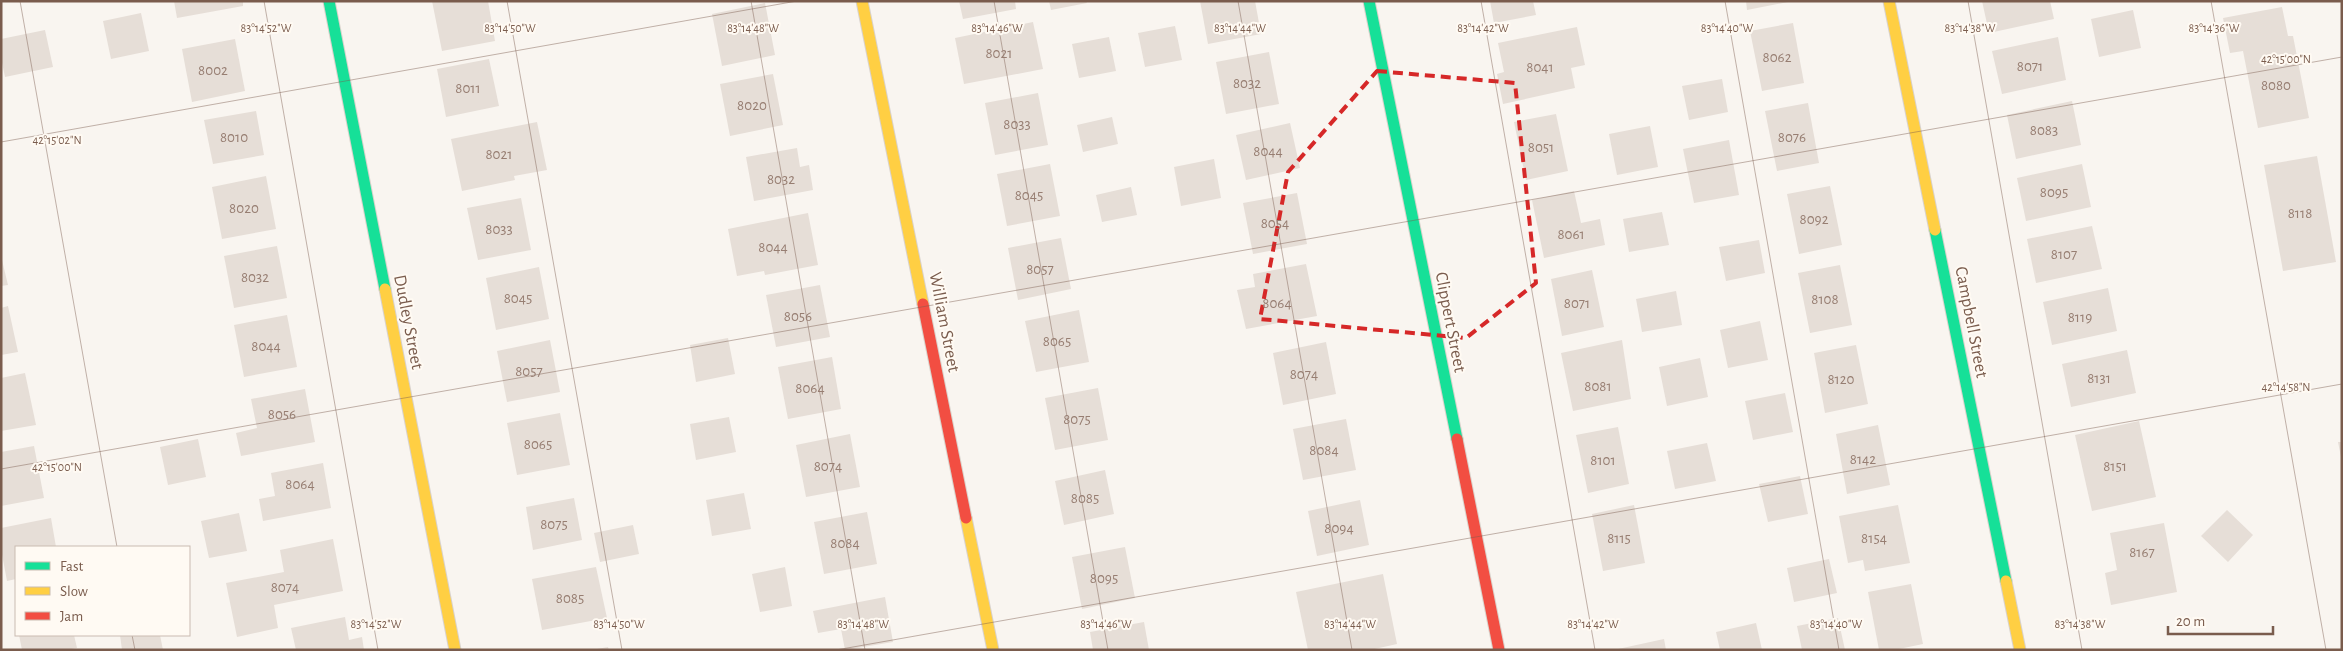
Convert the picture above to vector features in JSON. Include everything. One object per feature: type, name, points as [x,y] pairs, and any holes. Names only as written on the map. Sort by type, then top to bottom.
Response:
[{"type":"street","name":"Dudley Street","points":[[329,1],[455,650]]},
{"type":"street","name":"William Street","points":[[862,1],[993,650]]},
{"type":"street","name":"Clippert Street","points":[[1369,1],[1499,650]]},
{"type":"street","name":"Campbell Street","points":[[1889,1],[2020,650]]},
{"type":"highlighted area","points":[[1377,71],[1515,83],[1536,283],[1466,338],[1260,319],[1288,172]]},
{"type":"building","points":[[174,1],[243,1],[243,6],[177,18]]},
{"type":"building","points":[[432,1],[488,1],[495,41],[442,51]]},
{"type":"building","points":[[959,1],[1015,1],[1016,9],[963,19]]},
{"type":"building","points":[[1049,1],[1086,1],[1087,3],[1051,10]]},
{"type":"building","points":[[1200,1],[1255,1],[1261,34],[1208,44]]},
{"type":"building","points":[[1490,1],[1533,1],[1536,15],[1494,23]]},
{"type":"building","points":[[1746,1],[1788,1],[1788,2],[1747,10]]},
{"type":"building","points":[[1982,1],[2050,1],[2054,19],[1989,33]]},
{"type":"building","points":[[765,3],[775,55],[722,66],[712,14]]},
{"type":"building","points":[[2282,7],[2288,36],[2293,36],[2309,118],[2258,128],[2243,51],[2230,53],[2223,18]]},
{"type":"building","points":[[2133,10],[2141,48],[2099,57],[2091,19]]},
{"type":"building","points":[[141,13],[149,51],[111,59],[103,21]]},
{"type":"building","points":[[1033,22],[1043,69],[964,84],[955,38]]},
{"type":"building","points":[[1793,23],[1804,83],[1762,91],[1750,31]]},
{"type":"building","points":[[1175,26],[1182,60],[1145,67],[1138,33]]},
{"type":"building","points":[[1577,27],[1585,65],[1571,68],[1575,88],[1503,104],[1497,74],[1504,72],[1498,43]]},
{"type":"building","points":[[45,30],[53,67],[5,77],[1,58],[1,39]]},
{"type":"building","points":[[1109,37],[1116,71],[1079,78],[1072,44]]},
{"type":"building","points":[[2058,37],[2066,80],[2002,94],[1992,51]]},
{"type":"building","points":[[235,39],[245,91],[192,102],[182,49]]},
{"type":"building","points":[[1269,52],[1279,104],[1226,114],[1216,62]]},
{"type":"building","points":[[489,59],[499,106],[446,117],[437,69]]},
{"type":"building","points":[[773,74],[783,125],[730,136],[720,84]]},
{"type":"building","points":[[1722,79],[1728,112],[1689,120],[1682,86]]},
{"type":"building","points":[[1038,93],[1048,145],[995,155],[985,103]]},
{"type":"building","points":[[2072,101],[2081,145],[2016,159],[2007,115]]},
{"type":"building","points":[[1808,103],[1819,163],[1777,171],[1765,111]]},
{"type":"building","points":[[256,111],[264,155],[213,164],[204,120]]},
{"type":"building","points":[[1556,114],[1568,171],[1526,180],[1514,122]]},
{"type":"building","points":[[1112,117],[1118,144],[1083,152],[1077,125]]},
{"type":"building","points":[[537,122],[547,170],[514,176],[515,180],[462,191],[451,139]]},
{"type":"building","points":[[1290,123],[1300,168],[1246,180],[1236,135]]},
{"type":"building","points":[[1650,126],[1658,167],[1617,175],[1609,134]]},
{"type":"building","points":[[1729,140],[1739,195],[1694,203],[1683,149]]},
{"type":"building","points":[[797,148],[800,167],[809,165],[813,190],[754,201],[746,157]]},
{"type":"building","points":[[2317,156],[2336,262],[2283,271],[2264,165]]},
{"type":"building","points":[[1214,159],[1221,198],[1181,206],[1174,167]]},
{"type":"building","points":[[1050,164],[1060,216],[1007,226],[997,174]]},
{"type":"building","points":[[2082,164],[2091,207],[2026,221],[2017,178]]},
{"type":"building","points":[[266,176],[276,229],[222,239],[212,187]]},
{"type":"building","points":[[1830,186],[1842,245],[1799,254],[1787,194]]},
{"type":"building","points":[[1131,187],[1137,215],[1102,222],[1096,195]]},
{"type":"building","points":[[1574,191],[1581,223],[1600,219],[1605,245],[1544,258],[1532,200]]},
{"type":"building","points":[[1297,193],[1307,244],[1253,254],[1243,203]]},
{"type":"building","points":[[521,198],[531,250],[478,260],[467,208]]},
{"type":"building","points":[[1662,212],[1669,245],[1629,252],[1623,219]]},
{"type":"building","points":[[808,213],[818,265],[765,275],[764,271],[737,276],[728,229]]},
{"type":"building","points":[[2092,226],[2102,269],[2036,283],[2027,239]]},
{"type":"building","points":[[1061,238],[1071,289],[1018,300],[1008,248]]},
{"type":"building","points":[[1759,240],[1765,273],[1726,281],[1719,247]]},
{"type":"building","points":[[277,246],[287,298],[234,308],[224,256]]},
{"type":"building","points":[[1,256],[8,285],[1,286]]},
{"type":"building","points":[[1306,264],[1317,316],[1246,329],[1237,290],[1255,287],[1253,274]]},
{"type":"building","points":[[1840,265],[1852,325],[1810,333],[1798,273]]},
{"type":"building","points":[[539,267],[549,319],[496,330],[486,278]]},
{"type":"building","points":[[1592,270],[1604,327],[1562,336],[1551,279]]},
{"type":"building","points":[[820,285],[830,337],[776,347],[766,295]]},
{"type":"building","points":[[2108,288],[2117,331],[2052,345],[2043,302]]},
{"type":"building","points":[[1676,291],[1682,325],[1642,332],[1636,299]]},
{"type":"building","points":[[8,306],[18,352],[1,355],[1,308]]},
{"type":"building","points":[[1079,310],[1089,362],[1036,372],[1025,321]]},
{"type":"building","points":[[287,315],[297,367],[244,377],[234,325]]},
{"type":"building","points":[[1760,321],[1768,360],[1728,368],[1720,330]]},
{"type":"building","points":[[728,338],[735,374],[696,382],[690,345]]},
{"type":"building","points":[[550,340],[560,392],[507,402],[497,351]]},
{"type":"building","points":[[1622,340],[1631,399],[1573,411],[1561,353]]},
{"type":"building","points":[[1326,342],[1336,394],[1283,405],[1273,353]]},
{"type":"building","points":[[1856,345],[1868,404],[1825,413],[1814,353]]},
{"type":"building","points":[[2127,350],[2136,393],[2071,407],[2062,364]]},
{"type":"building","points":[[832,357],[841,409],[788,419],[778,367]]},
{"type":"building","points":[[1700,358],[1708,397],[1667,406],[1659,367]]},
{"type":"building","points":[[25,373],[36,425],[1,431],[1,378]]},
{"type":"building","points":[[1098,388],[1108,440],[1055,450],[1045,398]]},
{"type":"building","points":[[305,389],[315,442],[241,456],[236,433],[257,428],[251,399]]},
{"type":"building","points":[[1785,393],[1793,432],[1753,440],[1745,401]]},
{"type":"building","points":[[560,413],[570,465],[517,475],[507,423]]},
{"type":"building","points":[[729,417],[736,452],[696,460],[690,424]]},
{"type":"building","points":[[1346,419],[1356,470],[1303,480],[1293,429]]},
{"type":"building","points":[[2139,421],[2156,497],[2092,511],[2075,435]]},
{"type":"building","points":[[1878,425],[1890,485],[1847,494],[1836,434]]},
{"type":"building","points":[[1618,427],[1629,484],[1588,493],[1576,435]]},
{"type":"building","points":[[850,434],[860,487],[806,497],[796,445]]},
{"type":"building","points":[[198,439],[206,477],[168,485],[160,447]]},
{"type":"building","points":[[2338,442],[2342,442],[2342,457],[2341,457]]},
{"type":"building","points":[[1707,443],[1716,481],[1675,489],[1667,451]]},
{"type":"building","points":[[34,446],[44,498],[1,506],[1,452]]},
{"type":"building","points":[[323,463],[331,508],[263,521],[259,499],[275,496],[271,473]]},
{"type":"building","points":[[1105,470],[1114,514],[1064,525],[1055,481]]},
{"type":"building","points":[[1800,476],[1808,514],[1768,522],[1759,484]]},
{"type":"building","points":[[744,493],[751,529],[712,536],[706,500]]},
{"type":"building","points":[[574,498],[582,540],[533,550],[526,507]]},
{"type":"building","points":[[1360,500],[1369,545],[1317,556],[1308,511]]},
{"type":"building","points":[[1634,505],[1645,563],[1603,571],[1592,514]]},
{"type":"building","points":[[1898,505],[1910,563],[1865,571],[1863,560],[1848,563],[1839,516]]},
{"type":"building","points":[[2227,510],[2253,535],[2228,562],[2201,536]]},
{"type":"building","points":[[867,512],[877,564],[824,574],[814,522]]},
{"type":"building","points":[[239,513],[247,551],[209,558],[201,521]]},
{"type":"building","points":[[51,518],[56,546],[15,546],[15,579],[7,581],[1,549],[1,528]]},
{"type":"building","points":[[2164,523],[2177,592],[2111,605],[2105,573],[2117,570],[2110,533]]},
{"type":"building","points":[[633,525],[639,554],[600,562],[594,533]]},
{"type":"building","points":[[333,539],[343,591],[274,605],[278,628],[237,637],[226,583],[284,572],[280,550]]},
{"type":"building","points":[[1125,547],[1135,598],[1082,609],[1072,557]]},
{"type":"building","points":[[1829,559],[1837,593],[1794,602],[1787,568]]},
{"type":"building","points":[[596,567],[607,618],[542,630],[532,579]]},
{"type":"building","points":[[785,567],[792,606],[760,612],[752,574]]},
{"type":"building","points":[[1383,574],[1397,644],[1370,650],[1308,650],[1296,592]]},
{"type":"building","points":[[1911,584],[1923,644],[1894,650],[1879,650],[1868,592]]},
{"type":"building","points":[[885,597],[893,642],[845,650],[841,629],[818,633],[813,611]]},
{"type":"building","points":[[345,617],[349,640],[362,637],[364,650],[296,650],[291,628]]},
{"type":"building","points":[[1838,618],[1845,650],[1802,650],[1797,626]]},
{"type":"building","points":[[1144,622],[1149,650],[1093,650],[1090,632]]},
{"type":"building","points":[[1756,623],[1762,650],[1720,650],[1716,632]]},
{"type":"building","points":[[19,636],[74,636],[77,648],[66,650],[22,650]]},
{"type":"building","points":[[120,636],[160,636],[163,650],[122,650]]},
{"type":"building","points":[[1664,639],[1666,650],[1618,650],[1618,649]]},
{"type":"building","points":[[608,647],[609,650],[597,650],[597,649]]},
{"type":"traffic: fast","points":[[329,1],[385,289]]},
{"type":"traffic: fast","points":[[1369,1],[1457,439]]},
{"type":"traffic: fast","points":[[1935,230],[2006,581]]},
{"type":"traffic: slow","points":[[862,1],[923,304]]},
{"type":"traffic: slow","points":[[1889,1],[1935,230]]},
{"type":"traffic: slow","points":[[385,289],[455,650]]},
{"type":"traffic: slow","points":[[966,518],[993,650]]},
{"type":"traffic: slow","points":[[2006,581],[2020,650]]},
{"type":"traffic: jam","points":[[923,304],[966,518]]},
{"type":"traffic: jam","points":[[1457,439],[1499,650]]}]
